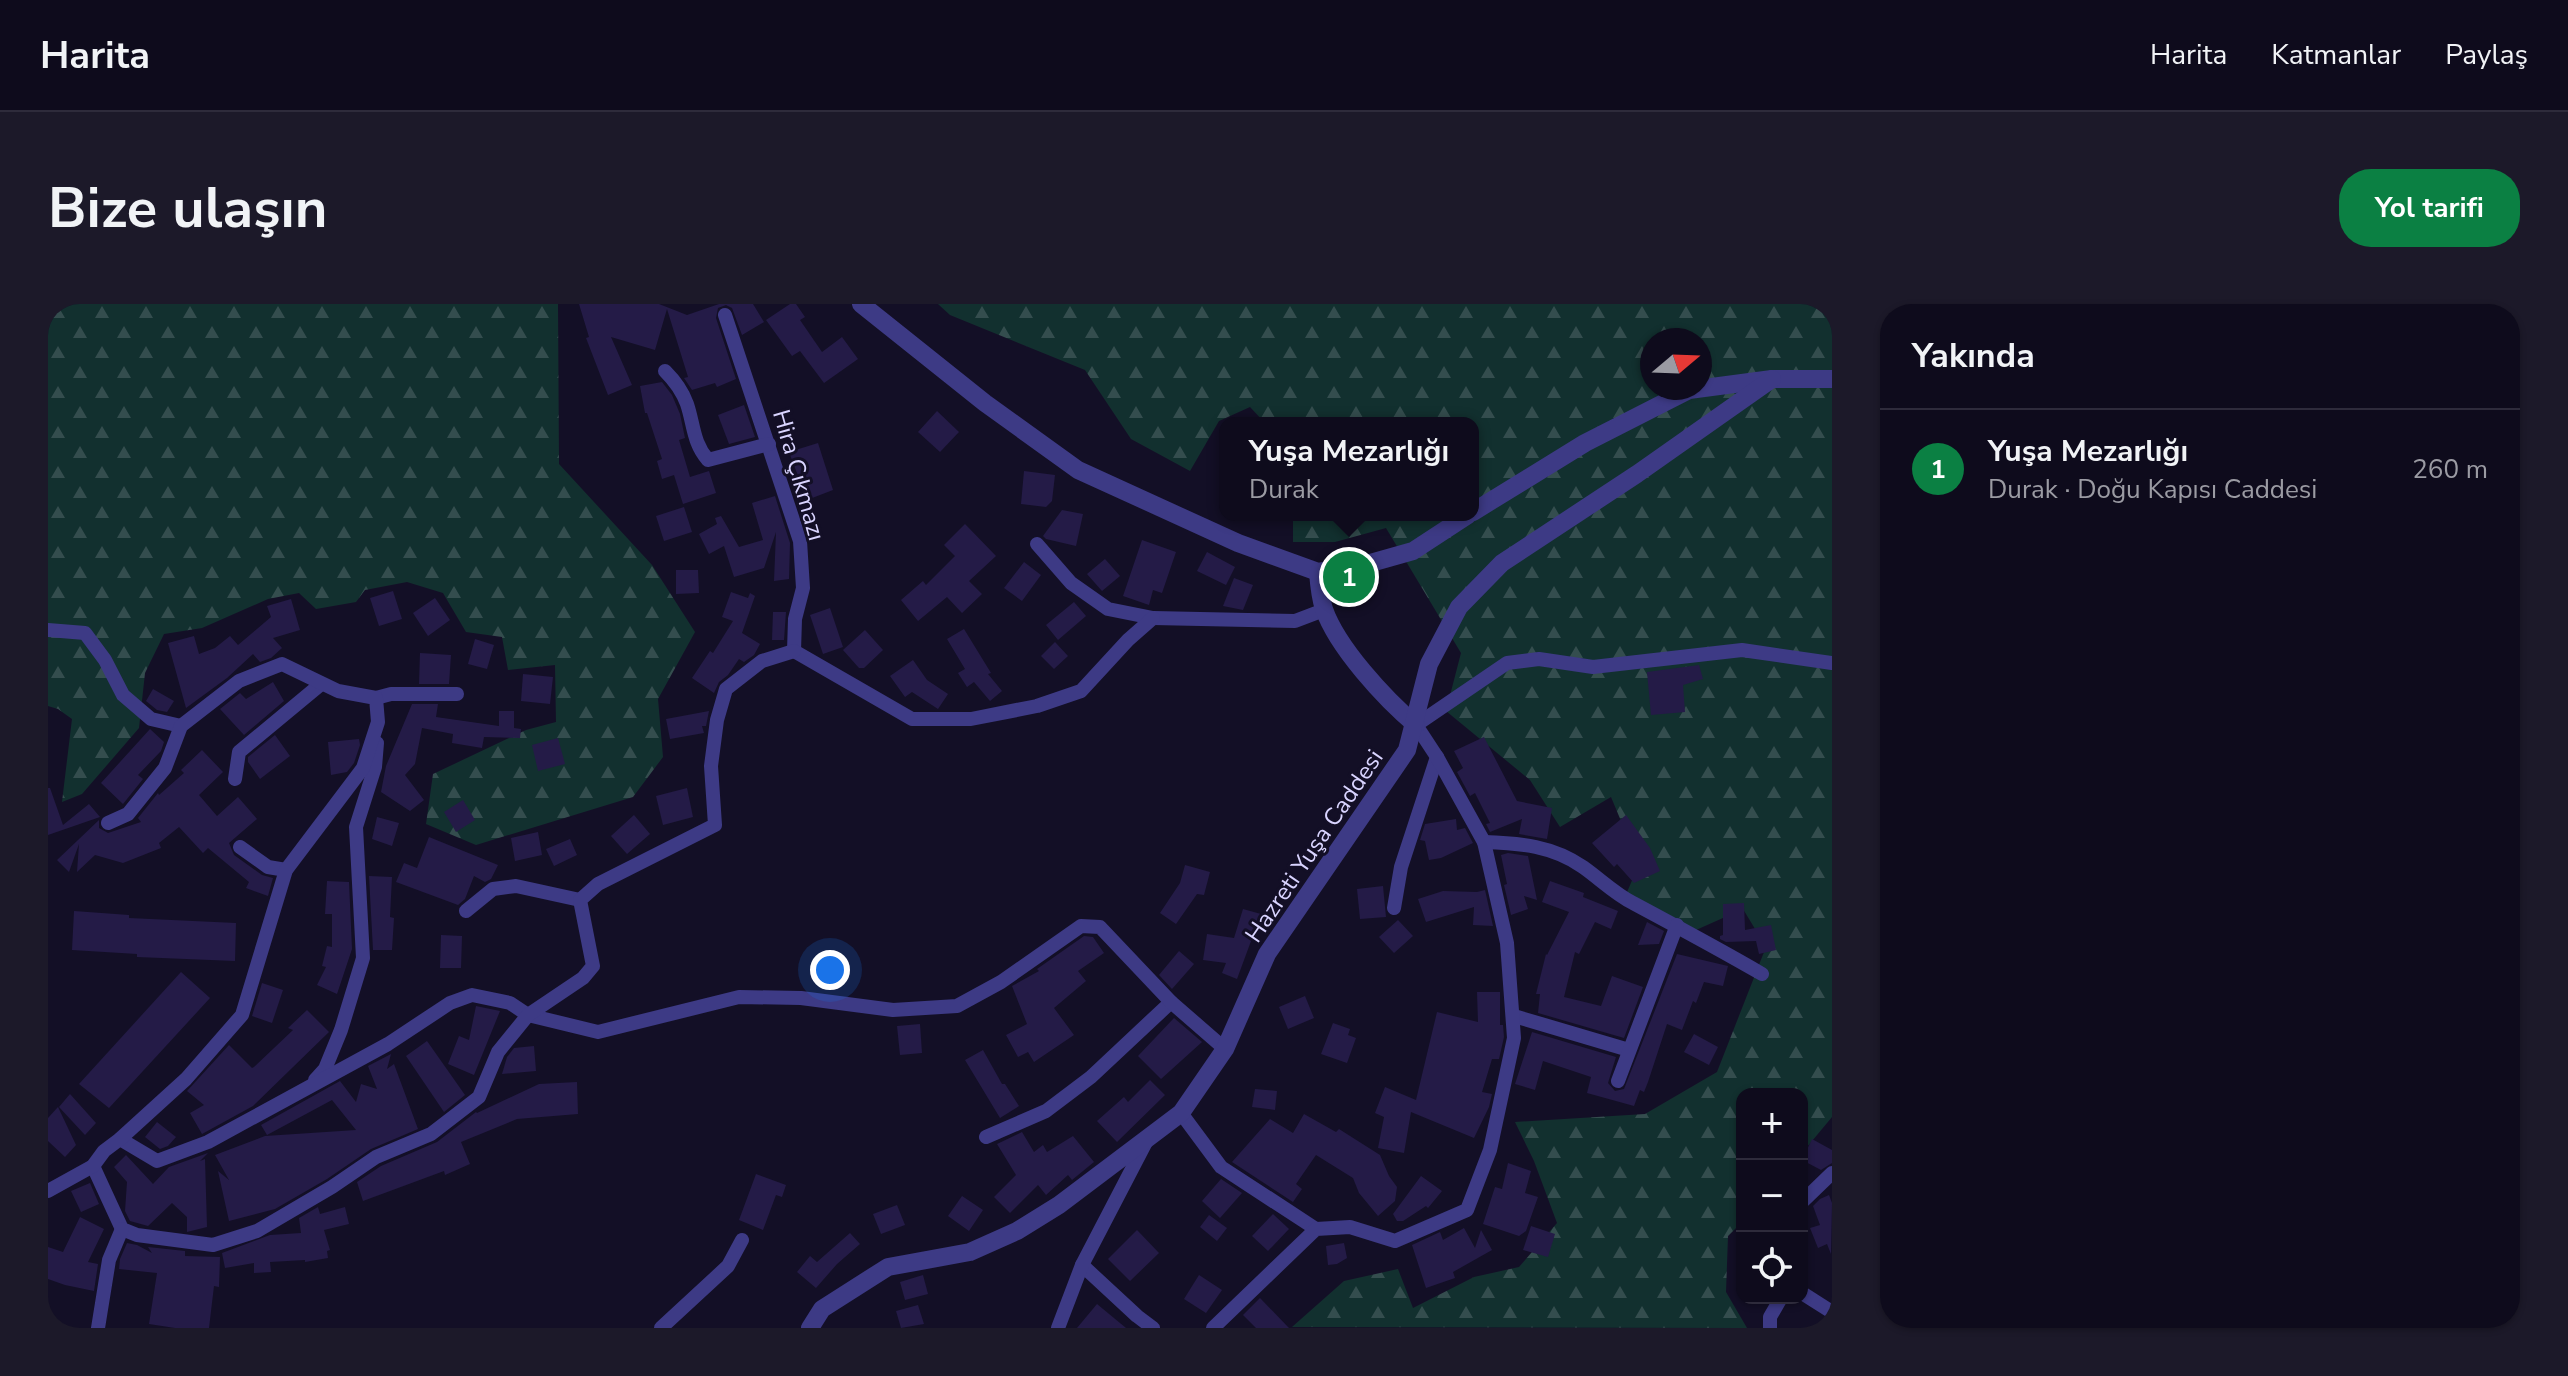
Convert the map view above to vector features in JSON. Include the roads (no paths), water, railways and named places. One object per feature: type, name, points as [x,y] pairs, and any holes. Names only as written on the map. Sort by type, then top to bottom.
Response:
[{"type":"street","points":[[861,304],[985,403],[1078,470],[1238,543],[1318,572],[1367,564],[1413,551],[1460,521]]},
{"type":"street","name":"Hira Çıkmazı","points":[[725,315],[800,541],[803,588],[795,619],[794,651]]},
{"type":"street","points":[[665,371],[678,384],[687,403],[699,450],[708,460],[769,444]]},
{"type":"street","points":[[1479,509],[1585,443],[1689,390],[1772,379],[1832,379]]},
{"type":"street","name":"Hazreti Yuşa Caddesi","points":[[810,1328],[822,1309],[888,1267],[970,1252],[1017,1231],[1059,1205],[1181,1113],[1225,1049],[1267,954],[1407,750],[1416,725],[1429,664],[1459,607],[1502,563],[1637,474],[1772,379]]},
{"type":"street","points":[[1037,544],[1071,583],[1108,609],[1153,618],[1295,621],[1324,610]]},
{"type":"street","points":[[1181,1113],[1221,1167],[1316,1229],[1350,1227],[1395,1241],[1467,1210],[1490,1150],[1514,1038],[1514,1016],[1507,943],[1484,842],[1416,725],[1348,653],[1324,610],[1318,572]]},
{"type":"street","points":[[580,900],[598,884],[715,825],[711,766],[717,720],[726,689],[762,661],[794,651],[912,719],[971,719],[1037,706],[1081,691],[1153,618]]},
{"type":"street","points":[[48,630],[85,633],[105,660],[123,695],[151,719],[181,726]]},
{"type":"street","points":[[1416,725],[1507,663],[1539,659],[1593,667],[1742,650],[1832,663]]},
{"type":"street","points":[[108,823],[128,814],[165,768],[181,726],[239,681],[282,664],[338,691],[376,698],[391,694],[457,694]]},
{"type":"street","points":[[235,779],[239,752],[321,684]]},
{"type":"street","points":[[312,1083],[325,1069],[341,1030],[363,958],[356,827],[375,767],[376,698]]},
{"type":"street","points":[[48,1191],[93,1166],[104,1151],[186,1079],[242,1015],[286,870],[363,768],[378,722]]},
{"type":"street","points":[[1394,908],[1401,867],[1437,757]]},
{"type":"street","points":[[1484,842],[1519,843],[1551,850],[1580,865],[1629,902],[1677,925],[1762,974]]},
{"type":"street","points":[[240,847],[268,867],[286,870]]},
{"type":"street","points":[[466,911],[493,889],[516,886],[580,900]]},
{"type":"street","points":[[93,1166],[122,1229],[137,1235],[213,1245],[257,1231],[376,1157],[431,1134],[479,1097],[498,1052],[528,1015],[583,978],[593,966],[580,900]]},
{"type":"street","points":[[1618,1081],[1677,925]]},
{"type":"street","points":[[120,1139],[157,1161],[208,1142],[388,1044],[450,1003],[472,995],[510,1003],[528,1015],[598,1032],[739,997],[801,998],[893,1010],[957,1006],[1001,982],[1081,926],[1100,927],[1171,1002],[1225,1049]]},
{"type":"street","points":[[986,1137],[1046,1111],[1091,1077],[1171,1002]]},
{"type":"street","points":[[1514,1016],[1629,1050]]},
{"type":"street","points":[[1058,1328],[1105,1216],[1148,1139]]},
{"type":"street","points":[[1808,1196],[1832,1173]]},
{"type":"street","points":[[98,1328],[109,1260],[122,1229]]},
{"type":"street","points":[[1223,1325],[1316,1229]]},
{"type":"street","points":[[661,1328],[728,1266],[742,1240]]},
{"type":"street","points":[[1082,1265],[1153,1328]]},
{"type":"street","points":[[1808,1297],[1832,1312]]},
{"type":"street","points":[[1770,1328],[1770,1317],[1778,1304]]},
{"type":"place","name":"Yuşa Mezarlığı","points":[[1349,577]]}]
